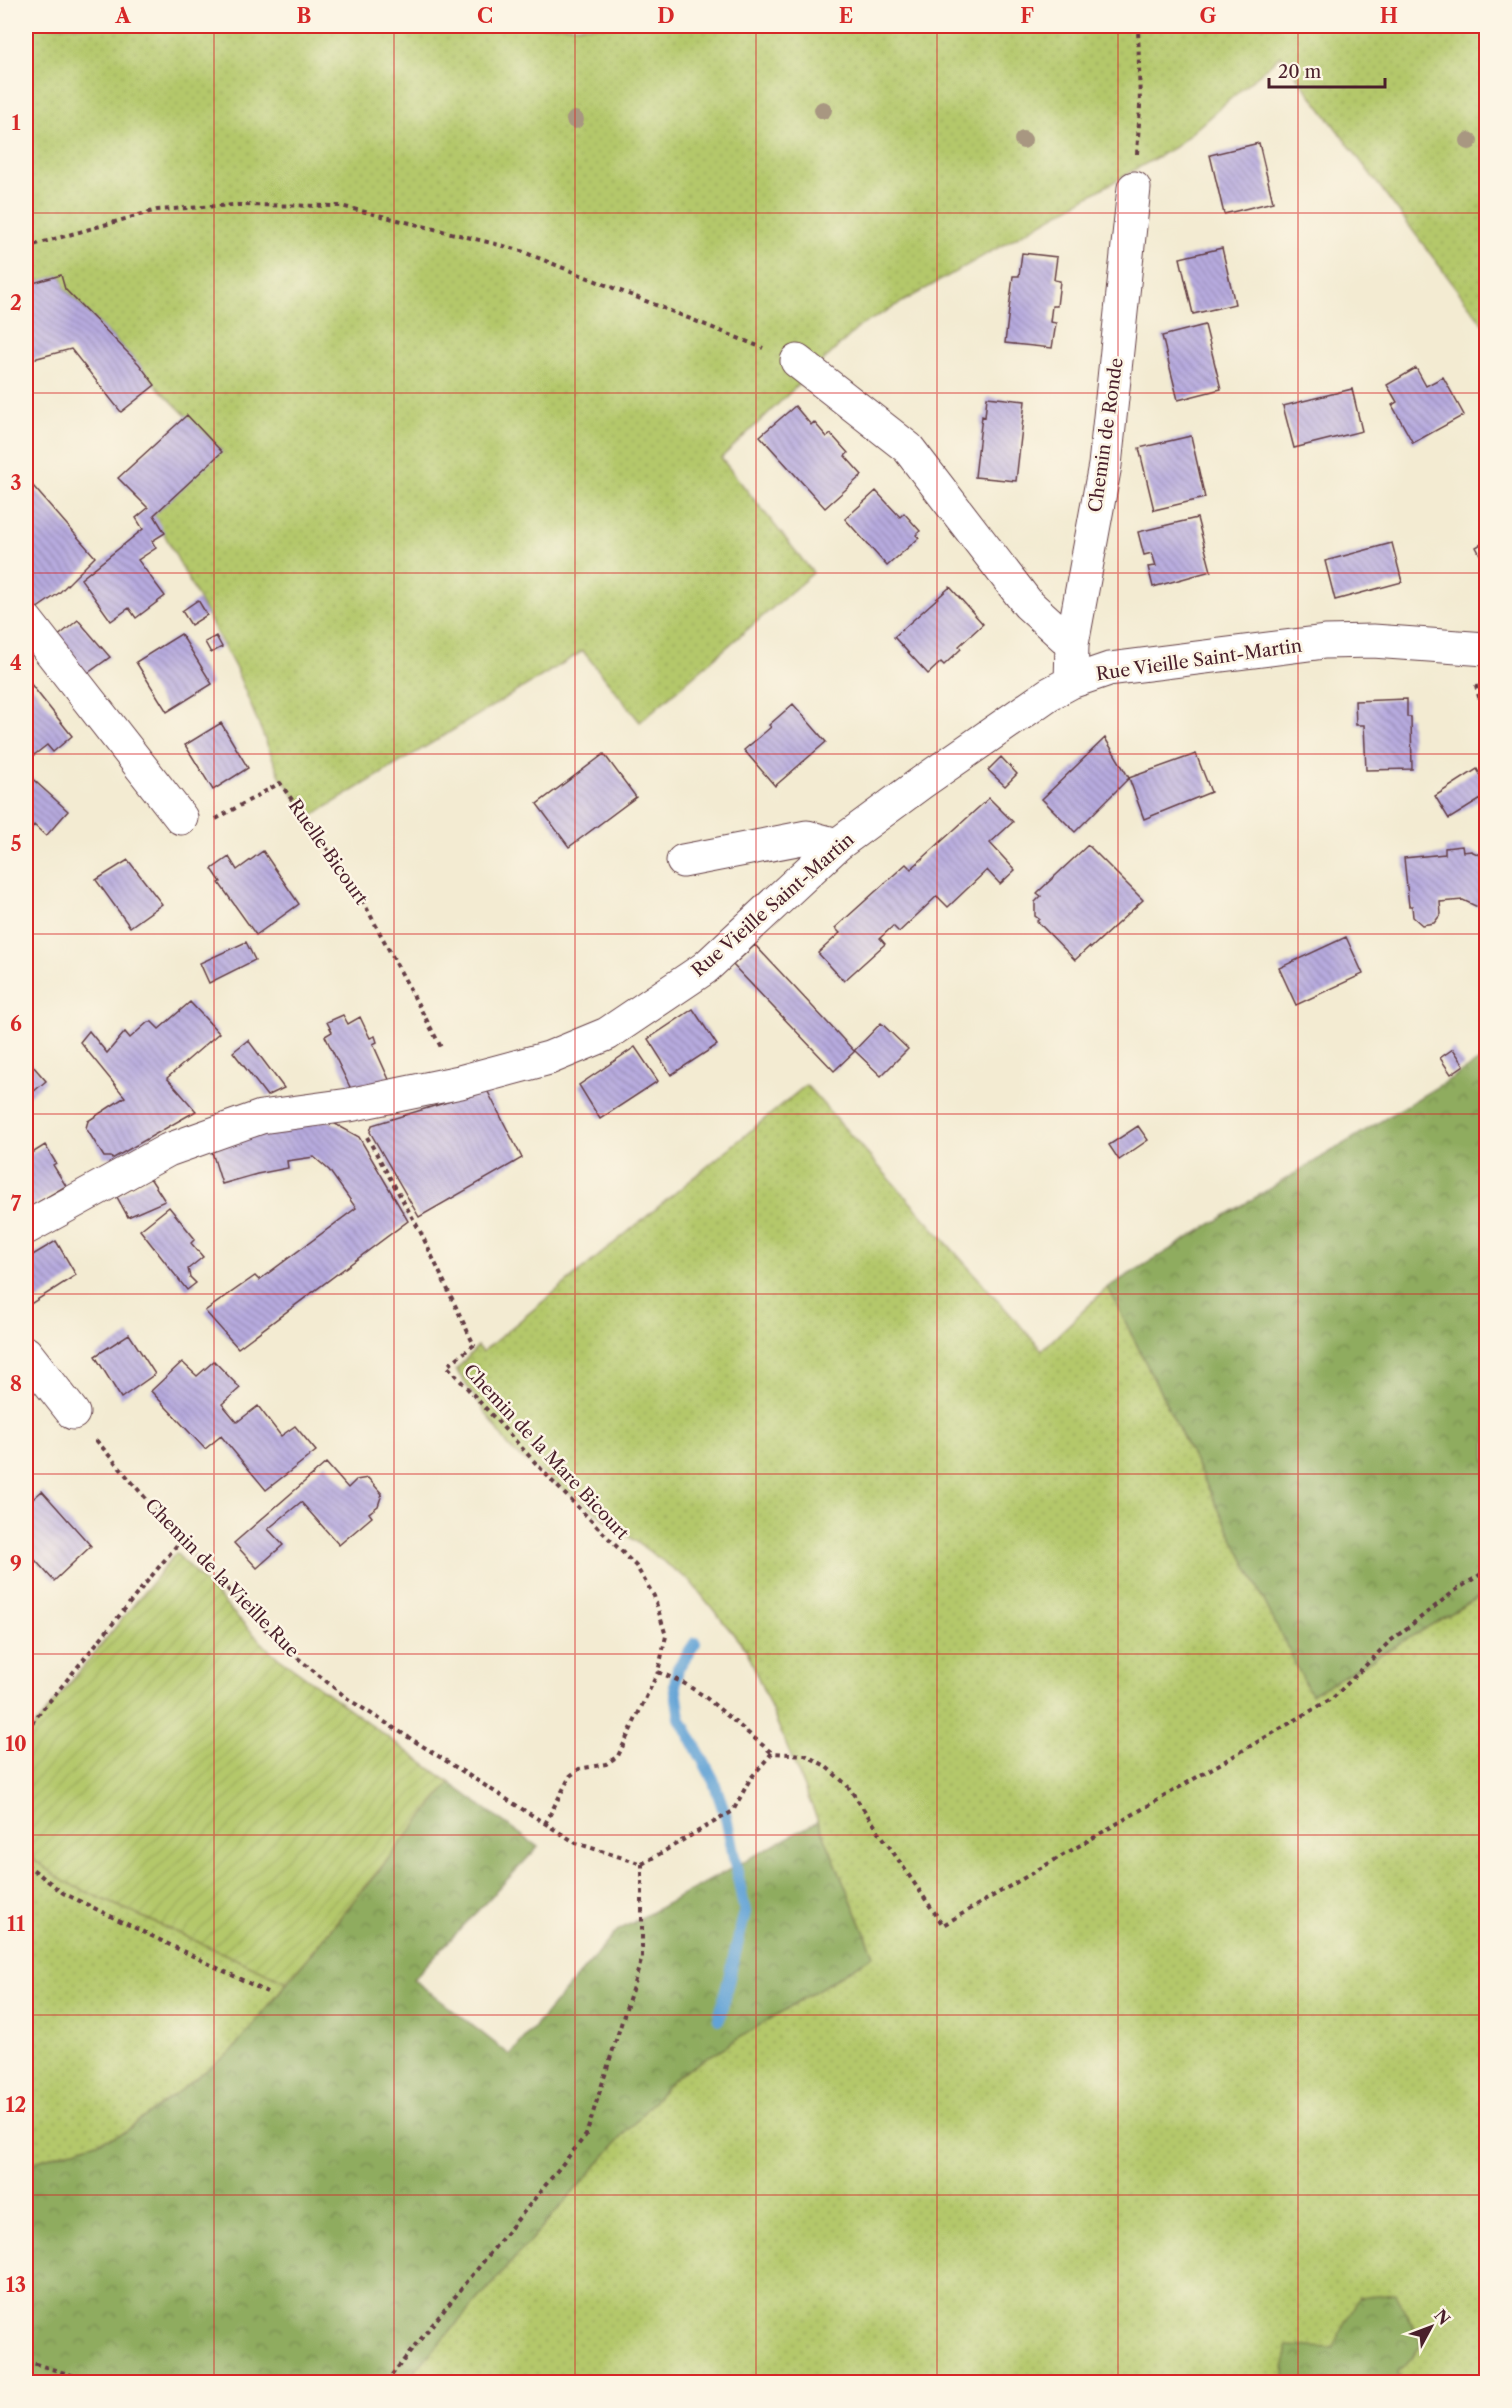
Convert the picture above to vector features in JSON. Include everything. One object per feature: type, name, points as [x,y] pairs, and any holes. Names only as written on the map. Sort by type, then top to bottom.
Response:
[{"type":"street","name":"Chemin de Ronde","points":[[1071,682],[1072,644],[1104,465],[1134,188]]},
{"type":"street","points":[[797,361],[908,448],[1028,604],[1072,644]]},
{"type":"street","points":[[26,620],[182,818]]},
{"type":"street","name":"Rue Vieille Saint-Martin","points":[[26,1228],[168,1150],[261,1117],[349,1105],[460,1082],[549,1058],[607,1034],[705,968],[837,845],[921,783],[1071,682],[1109,669],[1325,642],[1373,641],[1486,649]]},
{"type":"street","points":[[683,861],[807,837],[837,845]]},
{"type":"street","points":[[26,1353],[73,1413]]},
{"type":"path","points":[[1134,188],[1140,106],[1138,26]]},
{"type":"path","points":[[26,247],[157,210],[234,205],[341,206],[516,249],[797,361]]},
{"type":"path","name":"Ruelle Bicourt","points":[[182,818],[207,824],[280,783],[358,892],[460,1082]]},
{"type":"path","name":"Chemin de la Mare Bicourt","points":[[349,1105],[420,1231],[474,1345],[447,1366],[553,1482],[636,1566],[654,1596],[666,1636],[658,1672]]},
{"type":"path","name":"Chemin de la Vieille Rue","points":[[73,1413],[181,1540],[278,1642],[348,1699],[576,1843],[642,1864]]},
{"type":"path","points":[[26,1730],[181,1540]]},
{"type":"path","points":[[545,1824],[570,1776],[579,1769],[606,1764],[618,1756],[658,1672],[682,1682],[704,1696],[772,1754],[805,1755],[824,1765],[847,1785],[943,1925],[1333,1698],[1389,1642],[1456,1590],[1486,1571]]},
{"type":"path","points":[[386,2382],[586,2135],[642,1958],[642,1864],[718,1821],[733,1810],[750,1779],[772,1754]]},
{"type":"path","points":[[26,1864],[63,1893],[267,1992]]},
{"type":"path","points":[[26,2361],[94,2382]]},
{"type":"green space","points":[[26,26],[1486,26],[1486,328],[1281,55],[1175,147],[860,326],[721,458],[813,573],[640,722],[583,651],[310,817],[280,776],[236,669],[154,515],[222,451],[155,385],[139,364],[65,289],[61,275],[26,285]]},
{"type":"green space","points":[[1486,1057],[1486,1593],[1311,1695],[1108,1287]]},
{"type":"green space","points":[[806,1085],[1042,1350],[1108,1287],[1311,1694],[1486,1593],[1486,2382],[405,2382],[674,2078],[874,1955],[747,1651],[690,1581],[512,1451],[456,1370],[478,1346],[482,1352]]},
{"type":"green space","points":[[176,1553],[270,1651],[450,1783],[287,1982],[65,1882],[26,1853],[26,1737]]},
{"type":"green space","points":[[450,1783],[538,1847],[413,1979],[510,2055],[617,1931],[818,1821],[874,1955],[674,2078],[405,2382],[26,2382],[26,2165],[122,2134],[232,2051]]},
{"type":"green space","points":[[26,1853],[65,1882],[287,1982],[232,2051],[122,2134],[26,2165]]},
{"type":"green space","points":[[1395,2293],[1422,2345],[1397,2373],[1404,2382],[1285,2382],[1286,2346],[1332,2348],[1359,2297]]},
{"type":"building","points":[[1259,143],[1273,202],[1224,214],[1210,155]]},
{"type":"building","points":[[1222,248],[1235,304],[1193,314],[1180,258]]},
{"type":"building","points":[[1022,253],[1057,257],[1054,280],[1060,281],[1057,306],[1052,306],[1050,322],[1056,323],[1052,348],[1005,343],[1013,276],[1019,276]]},
{"type":"building","points":[[61,275],[65,289],[139,364],[155,385],[121,412],[71,349],[26,361],[26,285]]},
{"type":"building","points":[[1205,325],[1221,389],[1178,400],[1162,336]]},
{"type":"building","points":[[1416,368],[1426,386],[1443,377],[1464,415],[1413,443],[1392,405],[1397,402],[1387,385]]},
{"type":"building","points":[[1352,389],[1362,431],[1294,448],[1283,406]]},
{"type":"building","points":[[987,397],[1025,401],[1016,481],[975,477],[982,416],[985,417]]},
{"type":"building","points":[[795,406],[811,425],[814,422],[827,437],[831,434],[848,453],[845,456],[862,475],[825,508],[760,436]]},
{"type":"building","points":[[187,415],[222,452],[154,515],[165,533],[152,541],[156,548],[138,560],[165,596],[136,618],[129,608],[111,621],[81,579],[143,529],[136,518],[148,508],[118,478]]},
{"type":"building","points":[[1191,436],[1205,498],[1154,510],[1139,448]]},
{"type":"building","points":[[26,478],[95,557],[59,593],[33,611],[26,602]]},
{"type":"building","points":[[876,491],[900,517],[904,513],[920,531],[916,535],[919,538],[887,566],[845,519]]},
{"type":"building","points":[[1197,518],[1211,571],[1153,587],[1148,567],[1156,566],[1152,553],[1144,555],[1138,532]]},
{"type":"building","points":[[1486,541],[1486,566],[1476,547]]},
{"type":"building","points":[[1392,543],[1402,582],[1335,600],[1325,561]]},
{"type":"building","points":[[1486,566],[1486,579],[1481,569]]},
{"type":"building","points":[[950,587],[983,624],[959,646],[961,649],[944,665],[941,662],[928,674],[894,637]]},
{"type":"building","points":[[198,600],[207,615],[191,625],[182,611]]},
{"type":"building","points":[[78,620],[110,657],[81,678],[51,642]]},
{"type":"building","points":[[181,634],[212,684],[167,712],[136,662]]},
{"type":"building","points":[[216,636],[222,647],[211,653],[205,642]]},
{"type":"building","points":[[26,678],[72,736],[53,752],[47,745],[34,755],[26,746]]},
{"type":"building","points":[[1407,699],[1407,717],[1411,717],[1412,769],[1366,770],[1364,725],[1356,725],[1355,701]]},
{"type":"building","points":[[793,704],[826,742],[775,786],[744,750]]},
{"type":"building","points":[[221,723],[248,768],[213,790],[185,745]]},
{"type":"building","points":[[1105,738],[1129,778],[1075,832],[1042,799]]},
{"type":"building","points":[[604,754],[636,797],[569,847],[537,804]]},
{"type":"building","points":[[1196,754],[1211,792],[1144,819],[1129,778]]},
{"type":"building","points":[[1001,757],[1017,774],[1005,786],[988,770]]},
{"type":"building","points":[[1477,769],[1486,785],[1486,796],[1449,819],[1435,796]]},
{"type":"building","points":[[26,773],[68,811],[46,836],[34,825],[26,834]]},
{"type":"building","points":[[989,798],[1013,822],[990,843],[1015,870],[1000,884],[987,870],[948,907],[937,896],[899,932],[893,926],[880,938],[885,944],[844,981],[818,953],[840,933],[835,928],[906,864],[911,869]]},
{"type":"building","points":[[1088,845],[1143,900],[1075,960],[1037,921],[1039,919],[1035,916],[1035,902],[1041,896],[1037,893]]},
{"type":"building","points":[[1462,846],[1463,852],[1471,851],[1486,858],[1486,911],[1463,900],[1440,902],[1441,914],[1434,923],[1422,925],[1413,917],[1412,906],[1409,906],[1404,858],[1445,854],[1445,848]]},
{"type":"building","points":[[263,851],[299,904],[256,935],[219,883],[221,882],[212,869],[229,857],[237,870]]},
{"type":"building","points":[[128,860],[162,904],[130,927],[96,880]]},
{"type":"building","points":[[1346,937],[1363,974],[1296,1005],[1279,968]]},
{"type":"building","points":[[246,942],[255,960],[209,983],[200,963]]},
{"type":"building","points":[[755,945],[854,1051],[881,1023],[908,1049],[881,1076],[855,1051],[834,1071],[733,965]]},
{"type":"building","points":[[190,1002],[219,1033],[167,1078],[196,1111],[112,1159],[104,1157],[86,1128],[88,1121],[125,1097],[80,1042],[89,1031],[107,1053],[125,1032],[130,1038],[148,1022],[152,1022],[159,1029]]},
{"type":"building","points":[[693,1009],[717,1045],[671,1075],[648,1039]]},
{"type":"building","points":[[343,1015],[348,1024],[360,1017],[370,1038],[375,1036],[377,1042],[373,1044],[391,1084],[351,1089],[325,1036],[332,1032],[327,1022]]},
{"type":"building","points":[[248,1040],[284,1088],[267,1096],[233,1052]]},
{"type":"building","points":[[635,1047],[658,1081],[600,1119],[579,1085]]},
{"type":"building","points":[[1453,1049],[1464,1065],[1451,1074],[1440,1058]]},
{"type":"building","points":[[26,1058],[46,1081],[26,1098]]},
{"type":"building","points":[[487,1090],[522,1158],[419,1217],[370,1132],[372,1125]]},
{"type":"building","points":[[328,1120],[359,1137],[408,1221],[238,1348],[205,1311],[255,1276],[259,1280],[356,1208],[329,1170],[314,1157],[287,1161],[288,1168],[222,1184],[211,1149],[246,1132]]},
{"type":"building","points":[[1138,1126],[1148,1140],[1119,1160],[1109,1145]]},
{"type":"building","points":[[45,1145],[56,1163],[53,1165],[66,1186],[27,1209],[26,1157]]},
{"type":"building","points":[[150,1178],[165,1201],[128,1217],[117,1197]]},
{"type":"building","points":[[169,1207],[195,1239],[191,1243],[203,1257],[188,1269],[190,1277],[196,1283],[187,1290],[140,1230]]},
{"type":"building","points":[[56,1241],[76,1275],[26,1307],[26,1259]]},
{"type":"building","points":[[129,1334],[155,1374],[121,1398],[95,1356]]},
{"type":"building","points":[[214,1361],[240,1388],[222,1404],[237,1422],[258,1406],[281,1436],[295,1426],[316,1451],[266,1490],[221,1436],[205,1449],[151,1391],[182,1362],[197,1376]]},
{"type":"building","points":[[326,1463],[348,1488],[356,1480],[368,1478],[382,1494],[378,1506],[369,1513],[372,1517],[339,1545],[301,1502],[268,1529],[283,1545],[257,1568],[234,1543]]},
{"type":"building","points":[[42,1491],[91,1546],[54,1581],[26,1550],[26,1505]]},
{"type":"waterway","points":[[695,1643],[678,1668],[675,1684],[680,1718],[713,1779],[726,1817],[745,1912],[719,2019]]}]
